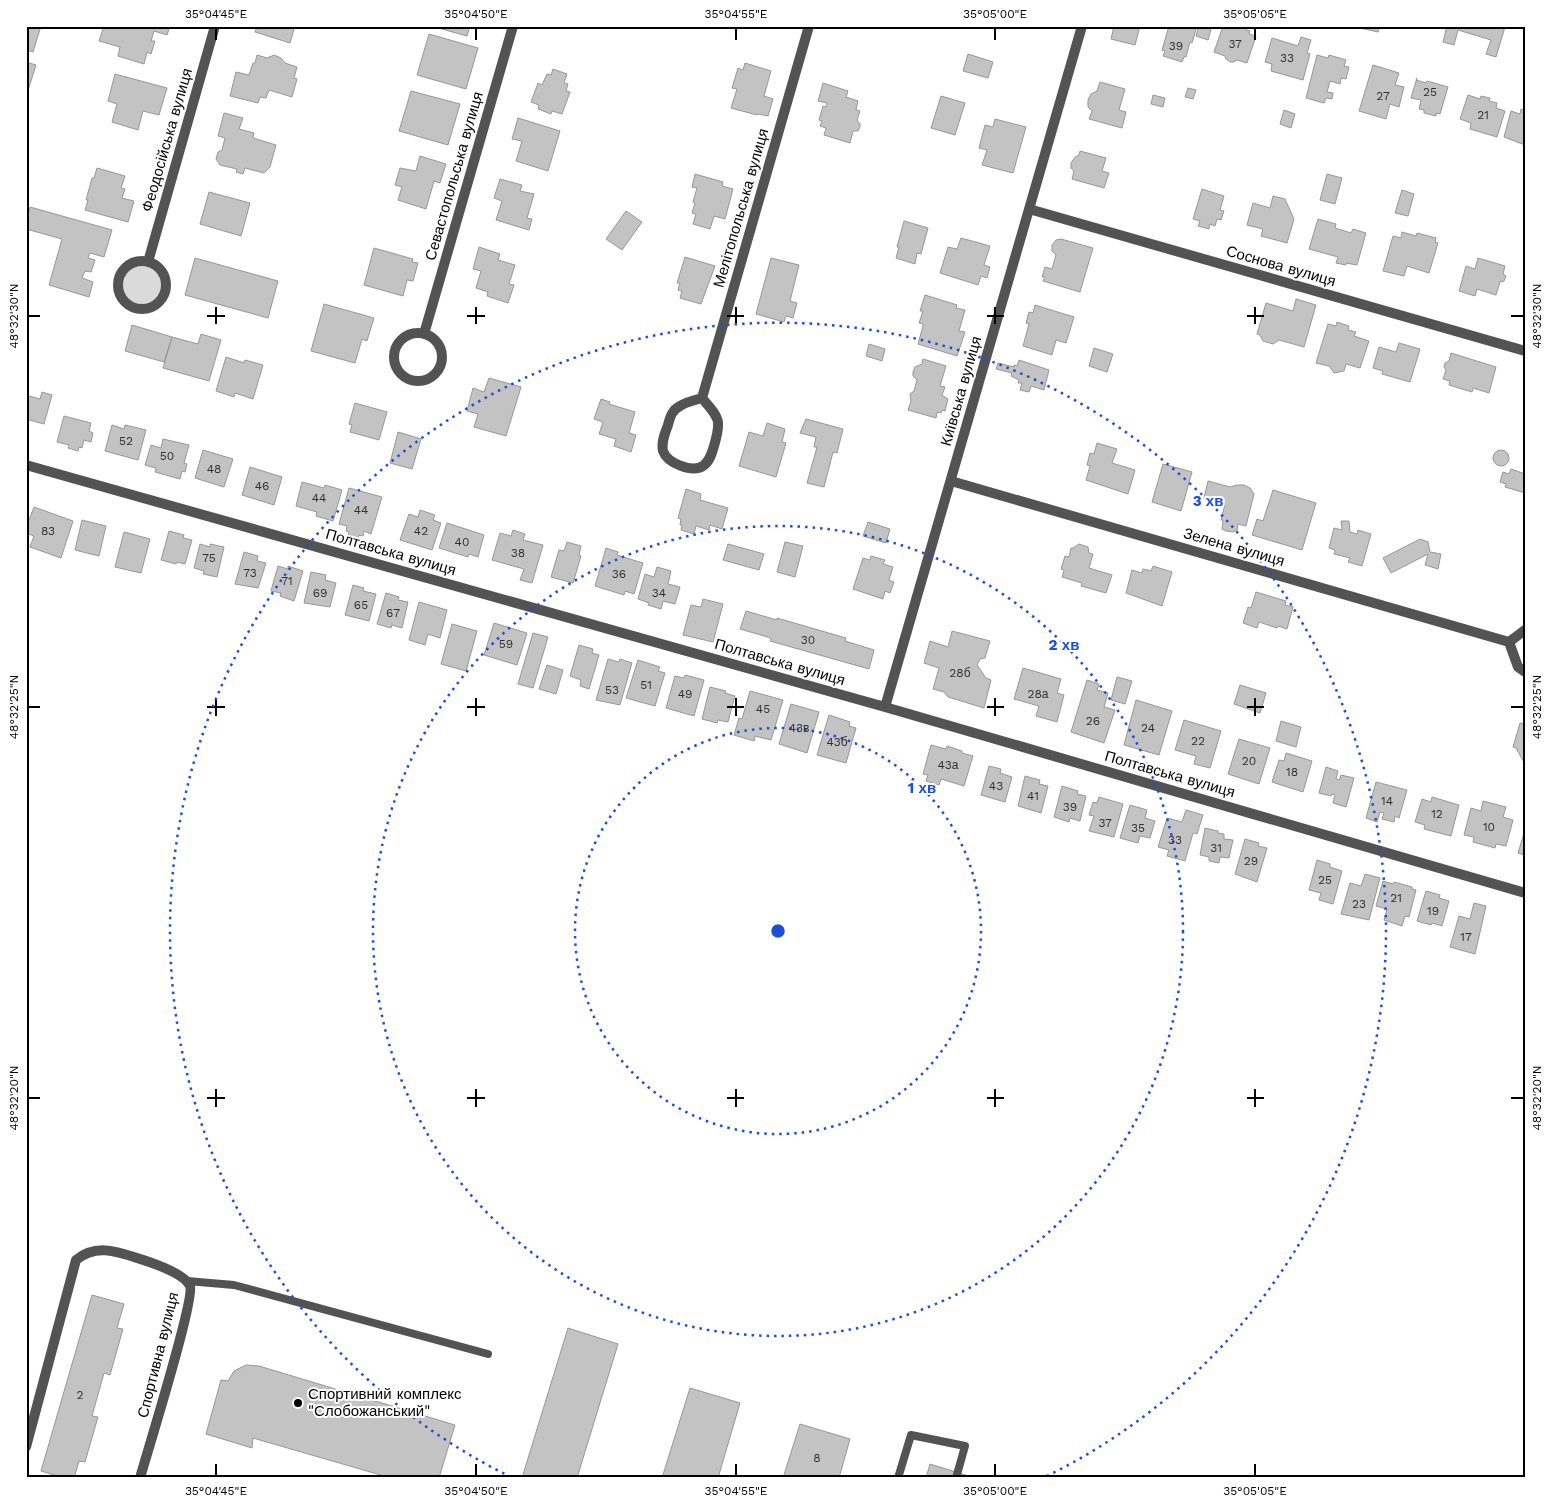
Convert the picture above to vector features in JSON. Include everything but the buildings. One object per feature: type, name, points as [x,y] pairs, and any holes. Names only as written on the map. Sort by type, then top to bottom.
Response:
[{"type":"street","name":"Феодосійська вулиця","points":[[148,262],[215,26]]},
{"type":"street","name":"Севастопольська вулиця","points":[[424,334],[513,26]]},
{"type":"street","name":"Мелітопольська вулиця","points":[[702,398],[809,26]]},
{"type":"street","name":"Київська вулиця","points":[[885,707],[1082,26]]},
{"type":"street","name":"Соснова вулиця","points":[[1029,209],[1525,351]]},
{"type":"street","points":[[137,262],[148,262],[158,267],[164,275],[166,286],[164,296],[157,304],[147,309],[136,309],[127,304],[120,295],[118,285],[120,274],[127,266],[137,262]]},
{"type":"street","points":[[413,334],[424,334],[434,339],[440,348],[442,358],[439,368],[433,377],[423,381],[412,381],[402,376],[396,368],[394,357],[396,346],[403,338],[413,334]]},
{"type":"street","points":[[702,398],[718,419],[718,432],[708,461],[703,466],[690,468],[668,459],[664,453],[663,442],[671,415],[675,409],[680,405],[702,398]]},
{"type":"street","name":"Полтавська вулиця","points":[[26,465],[885,707],[1525,893]]},
{"type":"street","name":"Зелена вулиця","points":[[951,481],[1509,642]]},
{"type":"street","points":[[1525,630],[1509,642],[1518,668],[1525,672]]},
{"type":"street","name":"Спортивна вулиця","points":[[26,1447],[76,1260],[84,1253],[98,1250],[116,1252],[158,1265],[187,1281],[191,1292],[178,1346],[140,1478]]},
{"type":"lane","points":[[187,1281],[234,1285],[488,1354]]},
{"type":"lane","points":[[898,1478],[911,1435],[965,1446],[956,1478]]},
{"type":"shaded area","points":[[142,261],[151,263],[159,268],[164,276],[166,285],[164,294],[159,302],[151,307],[142,309],[133,307],[125,302],[120,294],[118,285],[120,276],[125,268],[133,263]]},
{"type":"place","name":"Спортивний комплекс \"Слобожанський\"","points":[[298,1403]]}]
